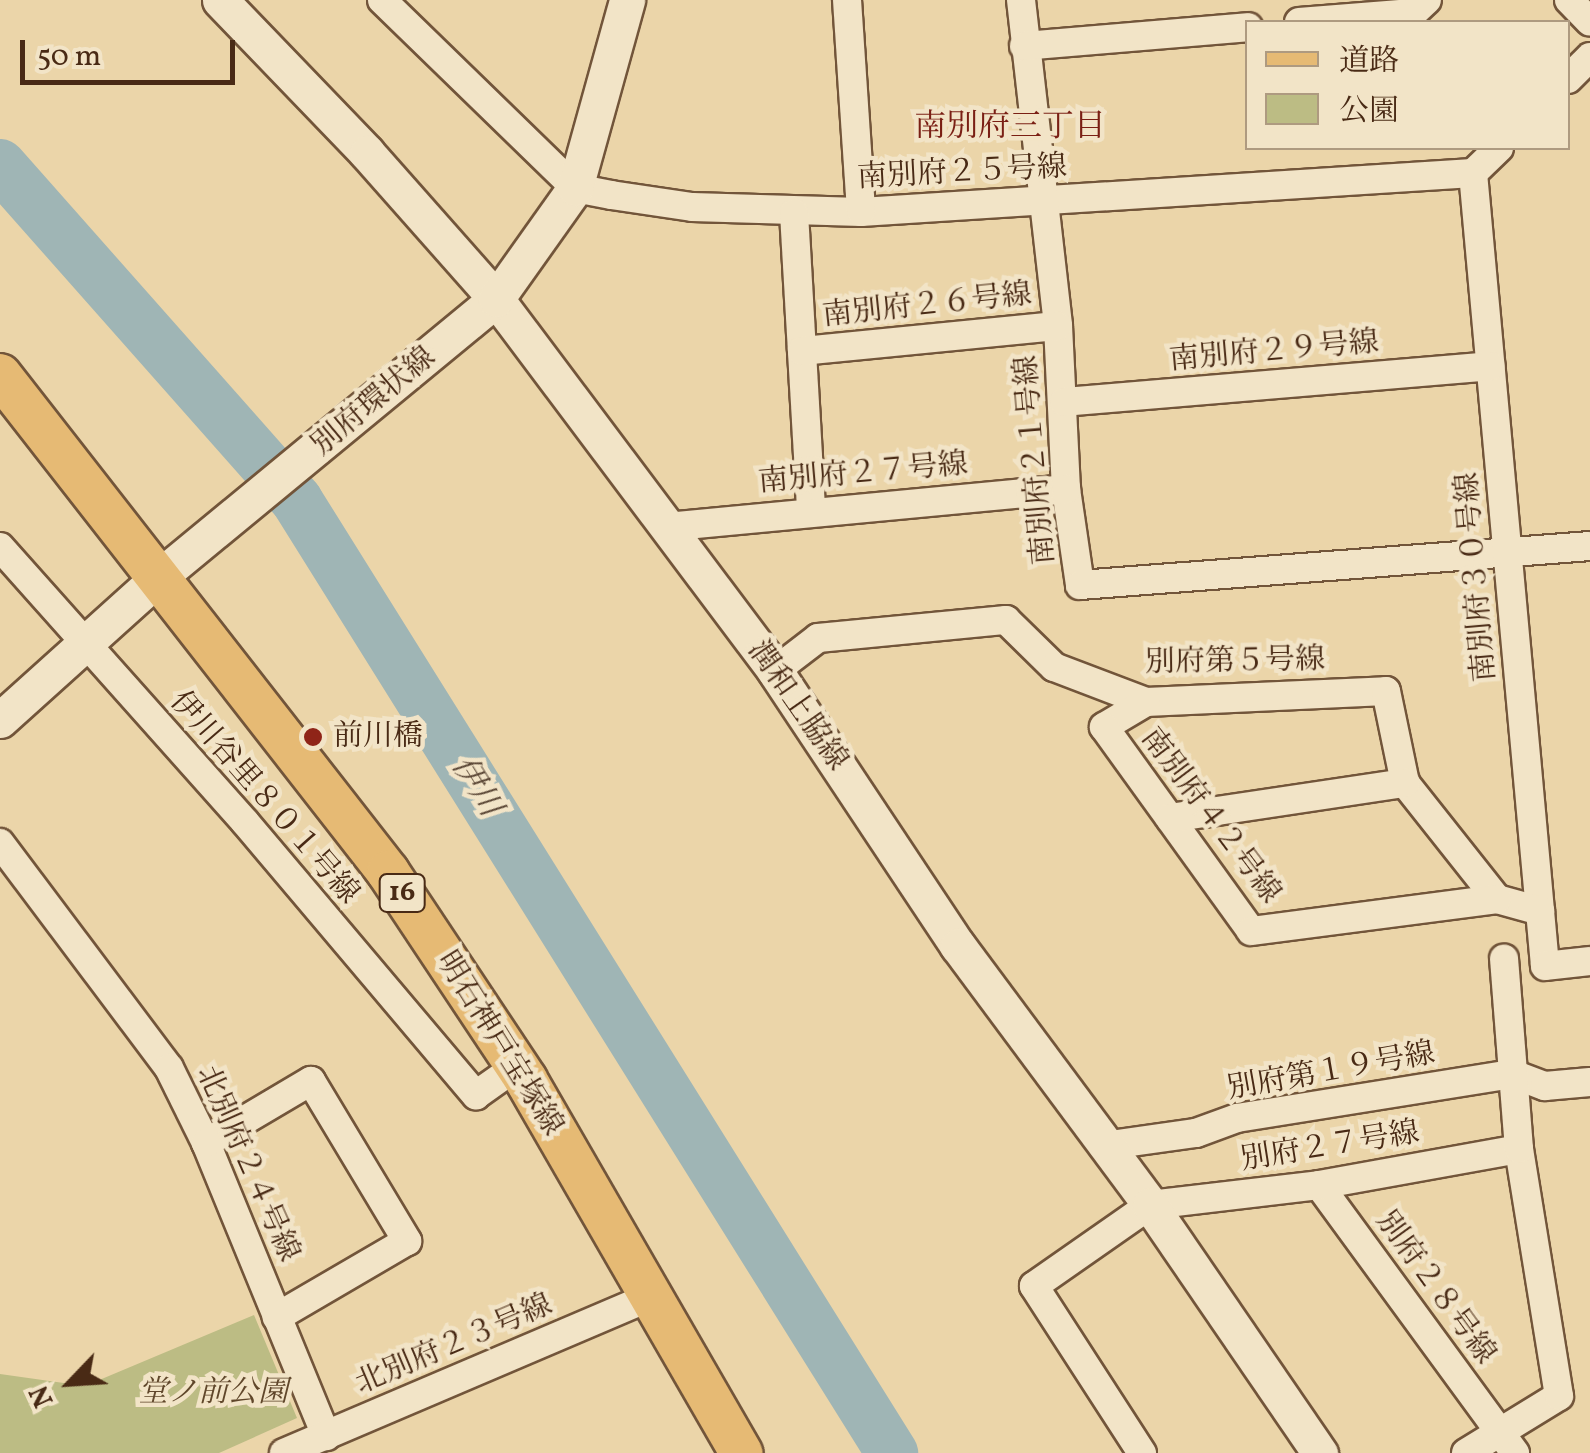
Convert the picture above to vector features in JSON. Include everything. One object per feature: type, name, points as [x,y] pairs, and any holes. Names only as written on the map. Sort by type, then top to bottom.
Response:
[{"type":"main road","name":"明石神戸宝塚線","points":[[0,375],[171,569],[388,872],[517,1066],[741,1453]]},
{"type":"street","name":"潤和上脇線","points":[[220,0],[367,153],[496,299],[776,671],[958,946],[1150,1206],[1320,1453]]},
{"type":"street","points":[[382,0],[575,188]]},
{"type":"street","name":"別府環状線","points":[[0,720],[171,569],[496,299],[575,188],[627,0]]},
{"type":"street","points":[[847,0],[861,212]]},
{"type":"street","name":"南別府２１号線","points":[[1021,0],[1058,326],[1066,489],[1080,585],[1590,546]]},
{"type":"street","points":[[1322,20],[1413,12],[1427,0]]},
{"type":"street","points":[[1569,0],[1590,22]]},
{"type":"street","points":[[1024,46],[1245,27]]},
{"type":"street","points":[[1570,77],[1590,57]]},
{"type":"street","points":[[1473,173],[1497,150]]},
{"type":"street","name":"南別府２５号線","points":[[575,188],[692,207],[861,212],[1473,173]]},
{"type":"street","name":"南別府３０号線","points":[[1473,173],[1545,966],[1590,961]]},
{"type":"street","points":[[794,212],[811,510]]},
{"type":"street","name":"南別府２６号線","points":[[802,351],[1058,326]]},
{"type":"street","name":"南別府２９号線","points":[[1064,402],[1490,366]]},
{"type":"street","name":"南別府２７号線","points":[[665,526],[1066,489]]},
{"type":"street","points":[[0,547],[83,645]]},
{"type":"street","name":"別府第５号線","points":[[776,671],[818,638],[1006,620],[1054,667],[1146,702],[1386,690],[1405,783],[1497,899]]},
{"type":"street","name":"伊川谷里８０１号線","points":[[83,645],[246,822],[476,1095],[517,1066]]},
{"type":"street","name":"南別府４２号線","points":[[1146,702],[1104,728],[1251,931],[1497,899]]},
{"type":"street","points":[[1170,818],[1405,783]]},
{"type":"street","name":"北別府２４号線","points":[[0,844],[169,1068],[206,1143],[326,1436]]},
{"type":"street","points":[[1497,899],[1540,911]]},
{"type":"street","points":[[1466,1453],[1507,1441],[1559,1396],[1519,1149],[1504,959]]},
{"type":"street","points":[[1513,1074],[1544,1086],[1590,1082]]},
{"type":"street","name":"別府第１９号線","points":[[1102,1146],[1196,1133],[1237,1118],[1513,1074]]},
{"type":"street","points":[[206,1143],[311,1081],[407,1242],[277,1317]]},
{"type":"street","name":"別府２７号線","points":[[1150,1206],[1320,1185],[1519,1149]]},
{"type":"street","name":"別府２８号線","points":[[1320,1185],[1507,1441]]},
{"type":"street","points":[[1142,1453],[1034,1286],[1150,1206]]},
{"type":"street","name":"北別府２３号線","points":[[284,1453],[650,1297]]},
{"type":"green space","name":"堂ノ前公園","points":[[254,1315],[297,1418],[219,1453],[0,1453],[0,1374],[85,1386]]},
{"type":"waterway","name":"伊川","points":[[0,165],[297,501],[892,1453]]},
{"type":"place","name":"前川橋","points":[[313,737]]},
{"type":"district","name":"南別府三丁目","points":[[1010,128]]}]
